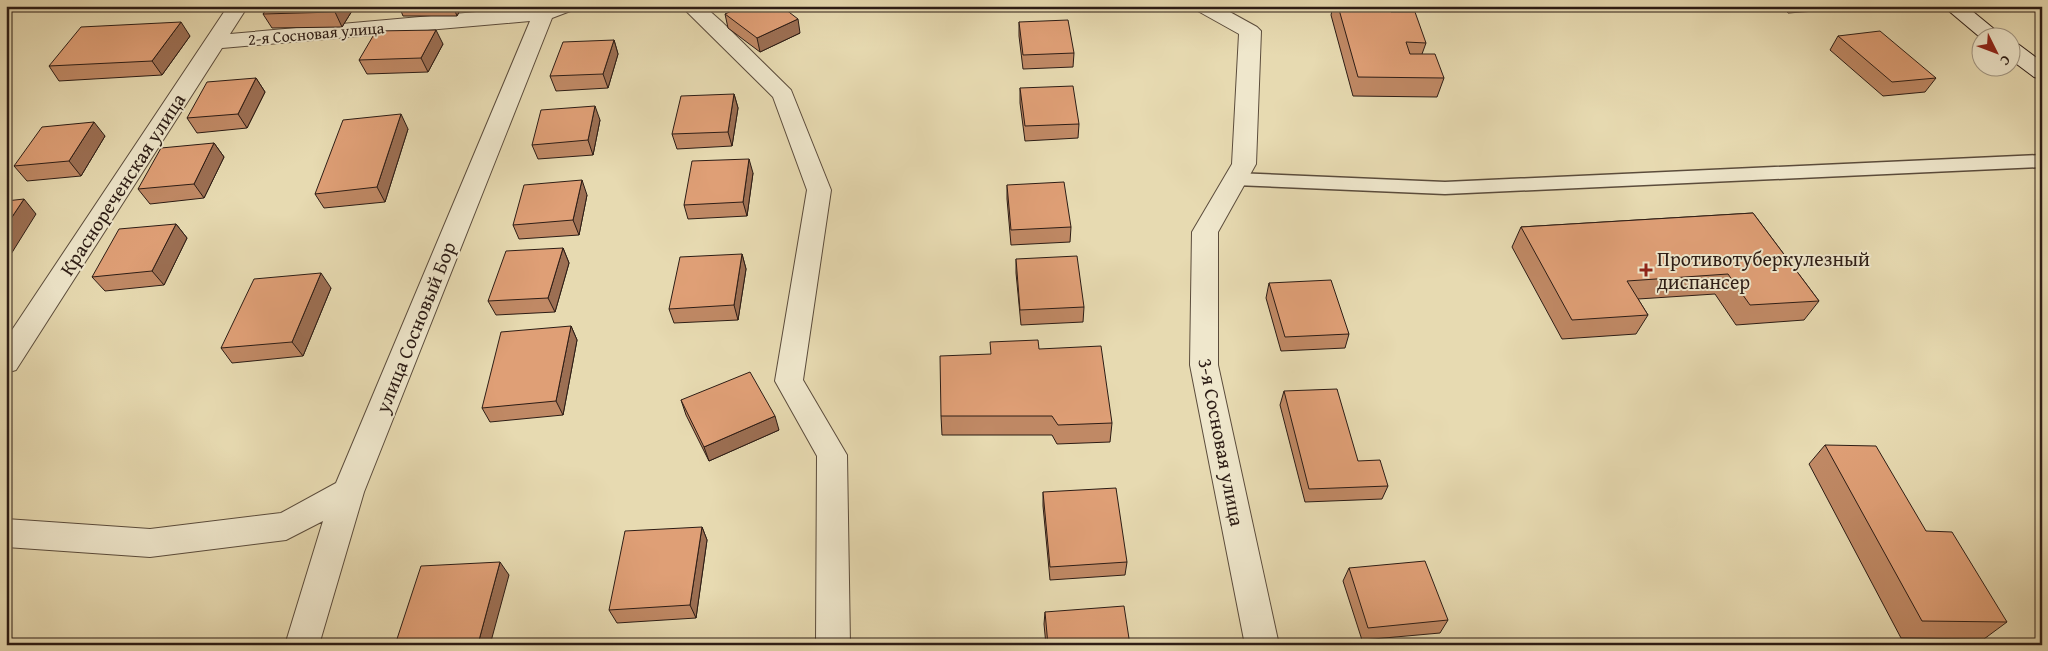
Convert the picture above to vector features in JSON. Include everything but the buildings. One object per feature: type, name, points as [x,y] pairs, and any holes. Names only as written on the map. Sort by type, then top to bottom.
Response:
[{"type":"street","name":"Краснореченская улица","points":[[6,362],[238,6]]},
{"type":"street","points":[[692,6],[715,26],[783,95],[820,190],[788,381],[832,455],[833,645]]},
{"type":"street","name":"3-я Сосновая улица","points":[[1203,6],[1251,19],[1244,164],[1205,232],[1204,365],[1262,645]]},
{"type":"street","points":[[1953,6],[1982,28]]},
{"type":"street","name":"2-я Сосновая улица","points":[[214,42],[555,10]]},
{"type":"street","name":"улица Сосновый Бор","points":[[302,645],[348,492],[555,10]]},
{"type":"street","points":[[2020,56],[2042,72]]},
{"type":"street","points":[[6,533],[12,531],[150,543],[286,526],[348,492]]},
{"type":"lane","points":[[1235,179],[1445,188],[2042,160]]},
{"type":"place","name":"Противотуберкулезный диспансер","points":[[1646,270]]}]
